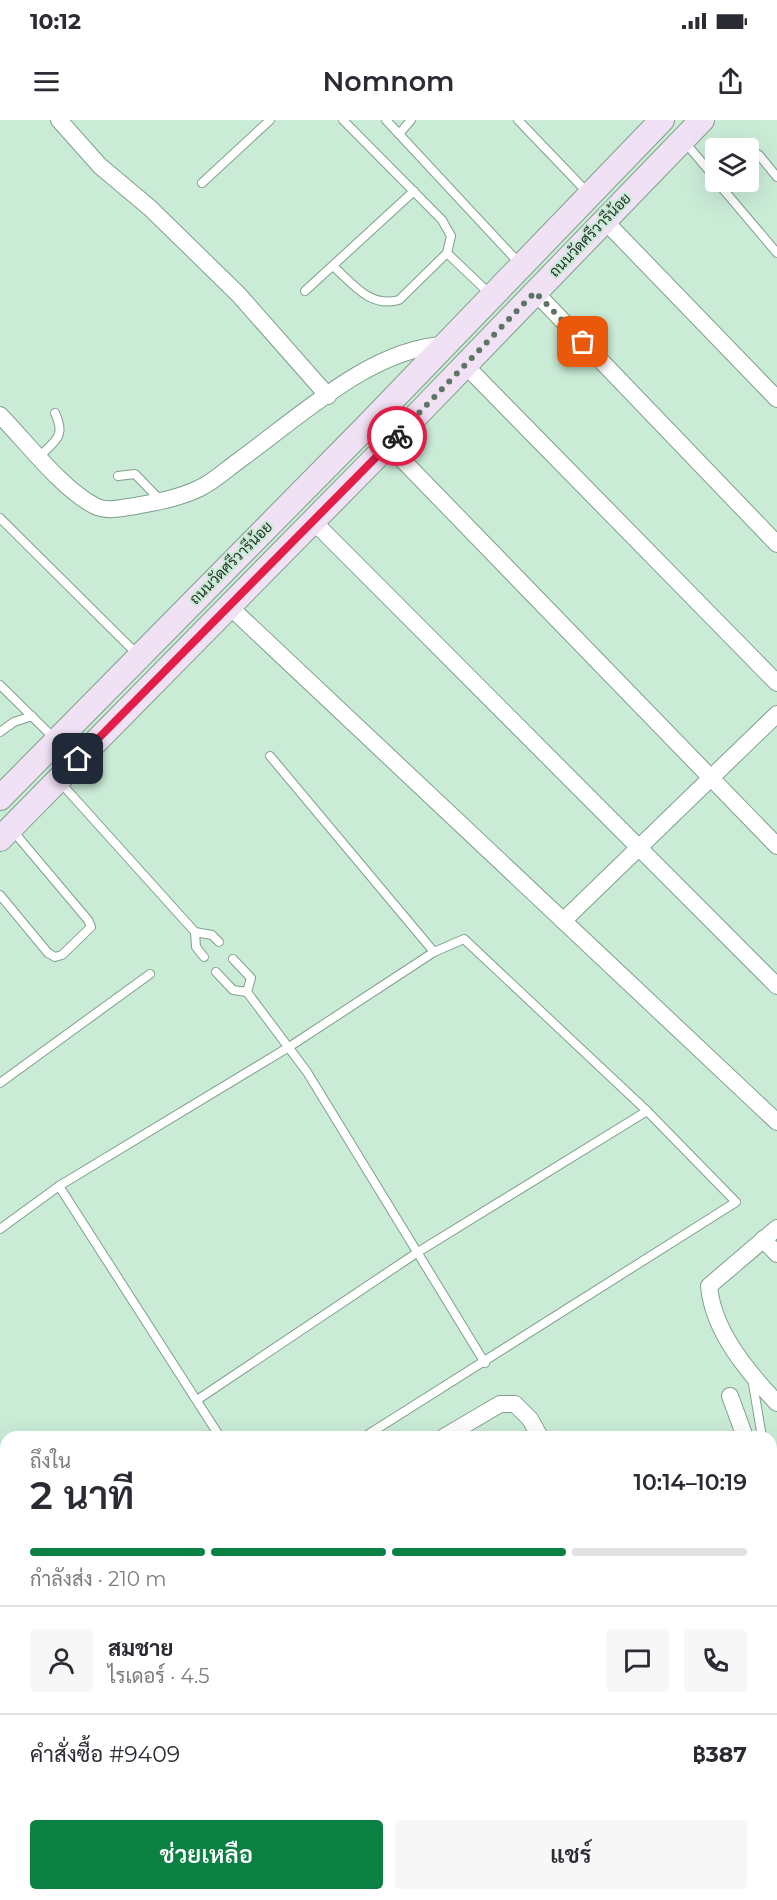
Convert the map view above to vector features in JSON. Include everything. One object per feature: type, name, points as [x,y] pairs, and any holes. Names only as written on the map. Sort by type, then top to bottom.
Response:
[{"type":"main road","name":"ถนนวัดศรีวารีน้อย","points":[[0,798],[366,427],[662,120]]},
{"type":"main road","name":"ถนนวัดศรีวารีน้อย","points":[[5,834],[388,446],[464,364],[702,120]]},
{"type":"street","points":[[59,120],[100,166],[150,208],[238,295],[328,396]]},
{"type":"street","points":[[604,220],[777,399]]},
{"type":"street","points":[[535,292],[777,544]]},
{"type":"street","points":[[0,415],[81,498],[98,507],[112,509],[162,502],[202,487],[328,396],[393,355],[419,346],[443,345]]},
{"type":"street","points":[[464,364],[777,682]]},
{"type":"street","points":[[388,446],[777,846]]},
{"type":"street","points":[[313,521],[777,986]]},
{"type":"street","points":[[229,606],[777,1122]]},
{"type":"street","points":[[563,921],[777,714]]},
{"type":"street","points":[[777,1228],[709,1286],[711,1305],[730,1345],[751,1376],[777,1403]]},
{"type":"street","points":[[763,1239],[777,1254]]},
{"type":"street","points":[[730,1396],[742,1431]]},
{"type":"street","points":[[454,1431],[501,1404],[515,1404],[530,1419],[537,1431]]},
{"type":"lane","points":[[202,183],[270,120]]},
{"type":"lane","points":[[333,266],[368,298],[392,302],[399,300],[447,253],[452,236],[448,228],[414,191],[343,120]]},
{"type":"lane","points":[[386,120],[521,265]]},
{"type":"lane","points":[[399,134],[411,120]]},
{"type":"lane","points":[[518,120],[589,195]]},
{"type":"lane","points":[[683,140],[705,165]]},
{"type":"lane","points":[[759,155],[777,177]]},
{"type":"lane","points":[[305,291],[414,191]]},
{"type":"lane","points":[[728,192],[777,253]]},
{"type":"lane","points":[[447,253],[491,295]]},
{"type":"lane","points":[[40,456],[60,433],[61,426],[54,413]]},
{"type":"lane","points":[[118,476],[135,474],[162,502]]},
{"type":"lane","points":[[0,518],[139,656]]},
{"type":"lane","points":[[0,685],[57,740]]},
{"type":"lane","points":[[0,732],[14,722],[32,716]]},
{"type":"lane","points":[[270,756],[434,952]]},
{"type":"lane","points":[[58,780],[195,932],[212,935],[219,942]]},
{"type":"lane","points":[[0,895],[48,953],[55,957],[62,955],[91,927],[88,920],[5,834]]},
{"type":"lane","points":[[195,932],[196,947],[204,957]]},
{"type":"lane","points":[[0,1228],[59,1186],[289,1047],[434,952],[464,939],[647,1111],[736,1202],[485,1363],[374,1431]]},
{"type":"lane","points":[[233,959],[251,978],[247,992]]},
{"type":"lane","points":[[216,972],[233,990],[247,992],[289,1047],[485,1363]]},
{"type":"lane","points":[[0,1083],[150,974]]},
{"type":"lane","points":[[197,1400],[418,1252],[647,1111]]},
{"type":"lane","points":[[59,1186],[216,1431]]},
{"type":"lane","points":[[751,1376],[761,1431]]},
{"type":"way so far","points":[[397,436],[535,292],[583,342]]},
{"type":"route","points":[[78,759],[397,436]]}]
